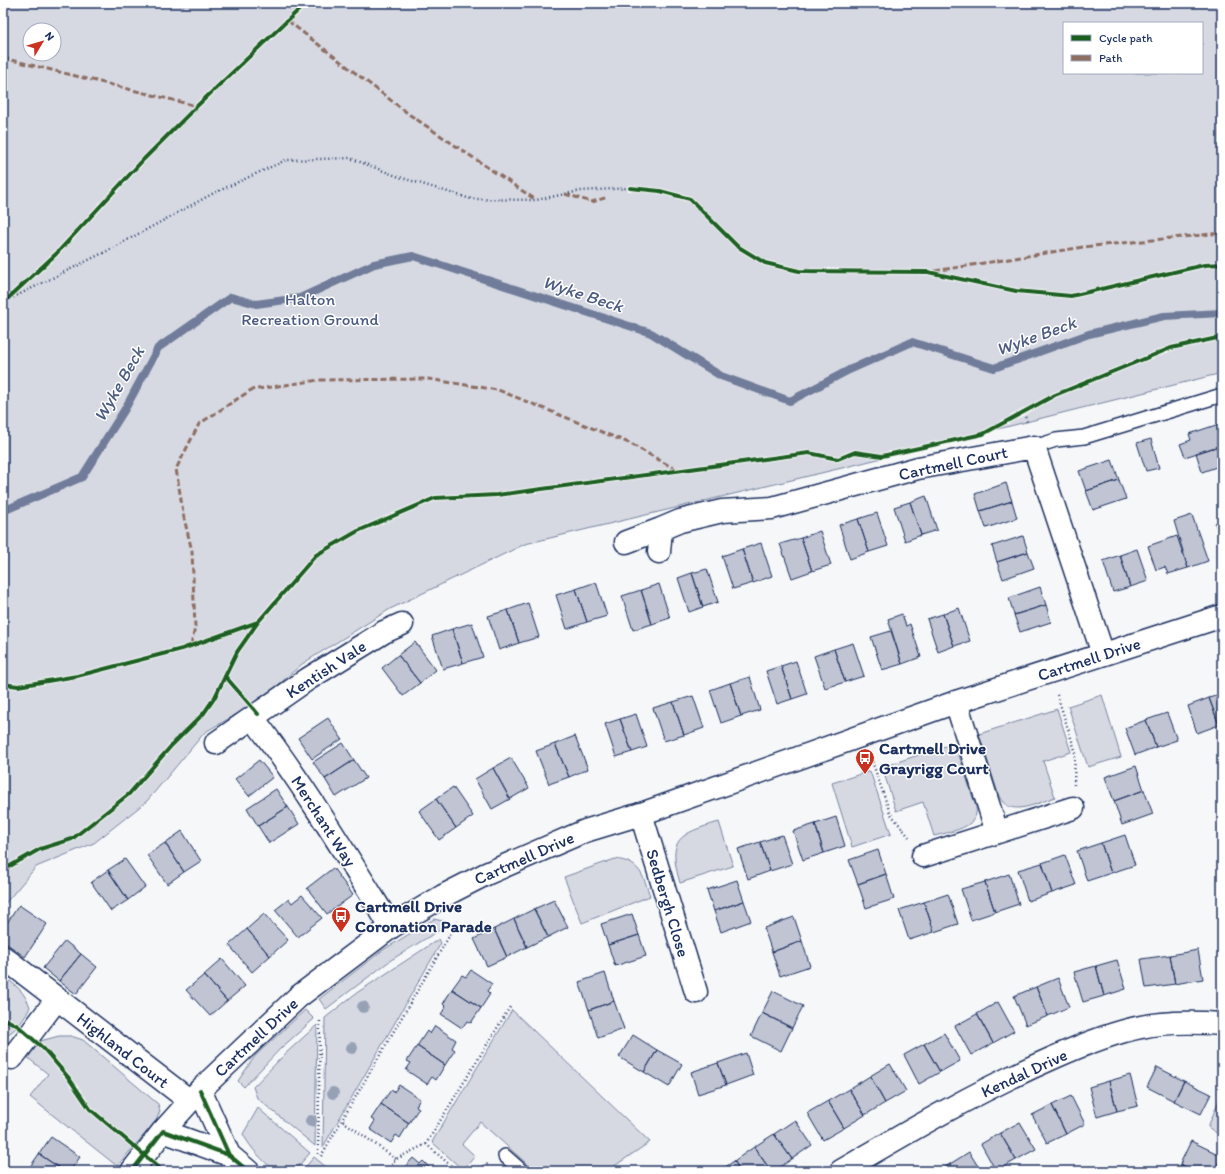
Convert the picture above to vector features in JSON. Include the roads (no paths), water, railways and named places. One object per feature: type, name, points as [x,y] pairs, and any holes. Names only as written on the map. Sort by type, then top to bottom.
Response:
[{"type":"street","name":"Cartmell Court","points":[[626,542],[680,521],[722,511],[772,508],[918,468],[1034,447]]},
{"type":"street","points":[[1034,447],[1103,654]]},
{"type":"street","points":[[660,552],[661,529]]},
{"type":"street","name":"Cartmell Drive","points":[[132,1171],[163,1131],[195,1095],[298,997],[391,928],[443,896],[486,874],[585,831],[641,814],[956,702],[1222,616]]},
{"type":"street","name":"Kentish Vale","points":[[216,743],[308,680],[384,632],[402,624]]},
{"type":"street","points":[[956,702],[997,832]]},
{"type":"street","name":"Merchant Way","points":[[252,718],[286,761],[325,820],[391,928]]},
{"type":"street","points":[[923,856],[1073,808]]},
{"type":"street","name":"Sedbergh Close","points":[[641,814],[696,992]]},
{"type":"street","name":"Highland Court","points":[[3,957],[57,999],[195,1095]]},
{"type":"street","points":[[3,1054],[12,1058],[57,999]]},
{"type":"street","name":"Kendal Drive","points":[[841,1171],[927,1121],[1013,1075],[1090,1042],[1141,1027],[1194,1022],[1222,1024]]},
{"type":"street","points":[[195,1095],[230,1155],[248,1171]]},
{"type":"street","points":[[163,1131],[230,1155]]},
{"type":"lane","points":[[1034,447],[1056,440],[1084,437],[1222,395]]},
{"type":"lane","points":[[504,1156],[522,1171]]},
{"type":"waterway","name":"Wyke Beck","points":[[3,511],[82,477],[125,409],[158,348],[231,297],[256,304],[300,298],[374,264],[413,256],[651,333],[721,376],[790,401],[849,370],[912,342],[994,368],[1089,334],[1164,316],[1222,313]]},
{"type":"place","name":"Cartmell Drive Grayrigg Court","points":[[865,775]]},
{"type":"place","name":"Cartmell Drive Coronation Parade","points":[[341,933]]},
{"type":"park label","name":"Halton Recreation Ground","points":[[310,309]]}]
